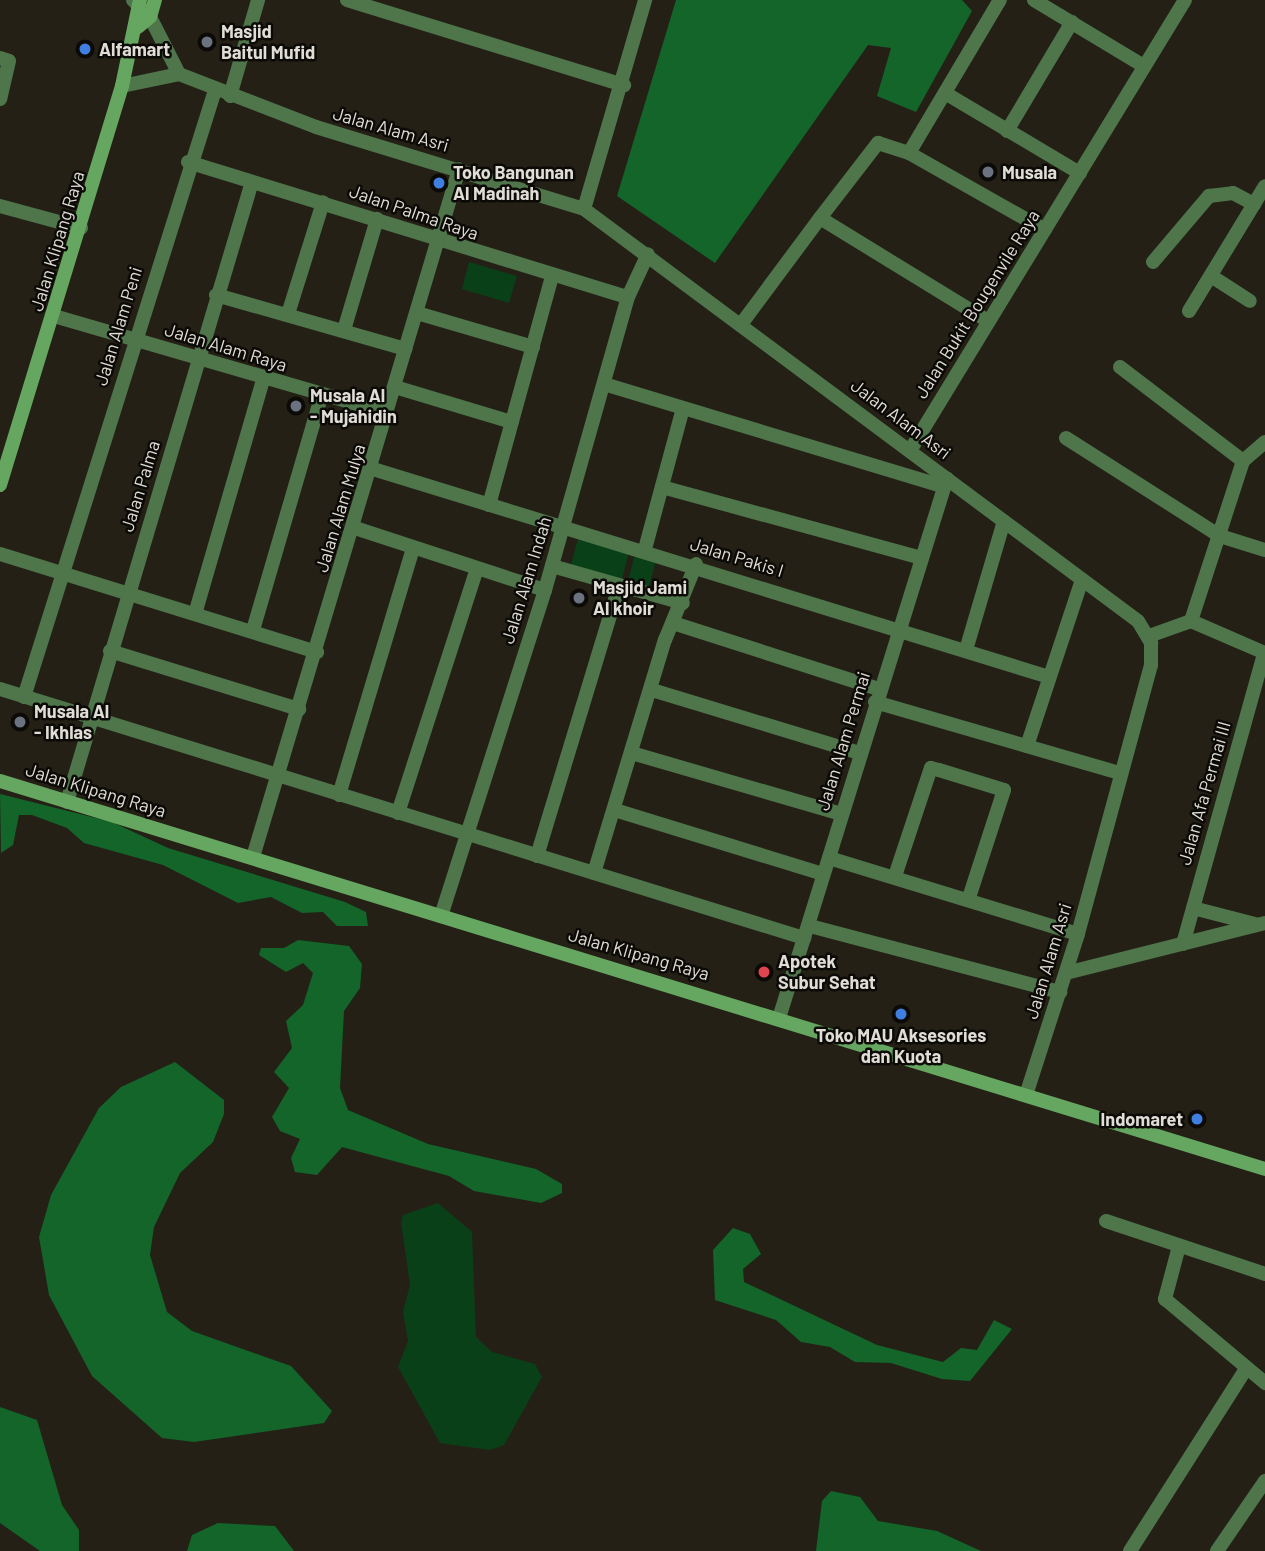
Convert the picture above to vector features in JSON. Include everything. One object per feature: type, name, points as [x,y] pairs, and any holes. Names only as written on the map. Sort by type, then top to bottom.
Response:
[{"type":"main road","points":[[138,27],[150,17],[155,0]]},
{"type":"main road","name":"Jalan Klipang Raya","points":[[0,485],[82,228],[138,27],[137,1]]},
{"type":"main road","name":"Jalan Klipang Raya","points":[[0,781],[440,916],[780,1016],[1265,1169]]},
{"type":"street","points":[[230,96],[258,0]]},
{"type":"street","points":[[347,0],[624,85]]},
{"type":"street","points":[[583,209],[624,85],[645,0]]},
{"type":"street","points":[[909,153],[1000,0]]},
{"type":"street","points":[[1034,0],[1144,66]]},
{"type":"street","name":"Jalan Bukit Bougenvile Raya","points":[[911,449],[1185,0]]},
{"type":"street","points":[[122,86],[179,74],[150,17],[137,1]]},
{"type":"street","points":[[1007,131],[1072,22]]},
{"type":"street","points":[[0,99],[5,59]]},
{"type":"street","name":"Jalan Alam Asri","points":[[179,74],[230,96],[583,209],[911,449],[944,482],[1004,521],[1082,580],[1149,636],[1151,665],[1119,774],[1078,934],[1026,1095]]},
{"type":"street","name":"Jalan Alam Peni","points":[[24,697],[58,573],[135,339],[188,162],[215,90]]},
{"type":"street","points":[[945,93],[1080,173]]},
{"type":"street","points":[[742,323],[852,173],[878,144],[909,153],[1045,230]]},
{"type":"street","name":"Jalan Palma Raya","points":[[188,162],[377,219],[552,277],[628,297]]},
{"type":"street","name":"Jalan Alam Mulya","points":[[253,857],[373,469],[405,349],[418,313],[459,169]]},
{"type":"street","name":"Jalan Palma","points":[[67,802],[127,591],[252,182]]},
{"type":"street","points":[[1189,312],[1265,186]]},
{"type":"street","points":[[1153,262],[1209,196],[1233,193],[1254,204]]},
{"type":"street","points":[[288,314],[323,202]]},
{"type":"street","points":[[0,206],[82,228]]},
{"type":"street","points":[[820,218],[988,321]]},
{"type":"street","points":[[344,330],[377,219]]},
{"type":"street","name":"Jalan Alam Indah","points":[[440,916],[463,836],[545,590],[628,297],[648,254]]},
{"type":"street","points":[[1211,276],[1250,301]]},
{"type":"street","points":[[489,505],[552,277]]},
{"type":"street","points":[[216,295],[405,349]]},
{"type":"street","points":[[418,313],[533,347]]},
{"type":"street","name":"Jalan Alam Raya","points":[[54,316],[263,380],[387,413]]},
{"type":"street","points":[[1120,367],[1243,461]]},
{"type":"street","points":[[195,614],[263,380]]},
{"type":"street","points":[[604,384],[682,412],[944,482]]},
{"type":"street","points":[[395,387],[512,422]]},
{"type":"street","points":[[253,630],[323,394]]},
{"type":"street","points":[[645,549],[682,412]]},
{"type":"street","points":[[1066,438],[1220,536],[1265,550]]},
{"type":"street","points":[[1191,621],[1243,461],[1265,442]]},
{"type":"street","name":"Jalan Pakis I","points":[[373,469],[696,564],[1049,677]]},
{"type":"street","name":"Jalan Alam Permai","points":[[780,1016],[944,482]]},
{"type":"street","points":[[662,487],[921,558]]},
{"type":"street","points":[[966,650],[1004,521]]},
{"type":"street","points":[[355,528],[545,590]]},
{"type":"street","points":[[340,795],[412,548]]},
{"type":"street","points":[[0,554],[127,591],[317,652]]},
{"type":"street","points":[[594,873],[609,819],[618,811],[673,623],[696,564]]},
{"type":"street","points":[[552,566],[683,603]]},
{"type":"street","points":[[398,813],[478,569]]},
{"type":"street","points":[[1027,746],[1082,580]]},
{"type":"street","points":[[537,856],[619,586]]},
{"type":"street","points":[[1149,636],[1191,621],[1265,653]]},
{"type":"street","points":[[673,623],[877,696],[1119,774]]},
{"type":"street","points":[[110,651],[299,709]]},
{"type":"street","name":"Jalan Afa Permai III","points":[[1183,944],[1265,653]]},
{"type":"street","points":[[0,689],[91,721],[340,795],[463,836],[807,932],[1060,992]]},
{"type":"street","points":[[652,690],[859,753]]},
{"type":"street","points":[[635,754],[841,814]]},
{"type":"street","points":[[895,876],[931,768],[939,770],[1004,790],[969,898]]},
{"type":"street","points":[[618,811],[823,874]]},
{"type":"street","points":[[829,858],[969,898],[1078,934]]},
{"type":"street","points":[[1193,908],[1261,924]]},
{"type":"street","points":[[1066,973],[1261,924]]},
{"type":"street","points":[[1106,1221],[1178,1250],[1265,1274]]},
{"type":"street","points":[[1178,1250],[1165,1299],[1265,1383]]},
{"type":"street","points":[[1130,1551],[1246,1368]]},
{"type":"street","points":[[1217,1551],[1262,1500],[1265,1481]]},
{"type":"green space","points":[[676,0],[962,0],[972,11],[916,112],[877,96],[891,48],[868,45],[715,263],[617,196]]},
{"type":"green space","points":[[469,262],[517,276],[509,303],[462,289]]},
{"type":"green space","points":[[578,539],[629,552],[622,579],[571,565]]},
{"type":"green space","points":[[635,554],[656,560],[649,587],[628,582]]},
{"type":"green space","points":[[0,794],[112,822],[168,848],[345,902],[366,912],[368,926],[337,926],[323,912],[302,913],[271,897],[238,903],[163,865],[84,843],[67,828],[32,815],[19,815],[13,845],[1,853]]},
{"type":"green space","points":[[298,940],[349,946],[362,964],[360,988],[344,1011],[340,1088],[348,1110],[428,1144],[536,1169],[562,1184],[562,1193],[541,1203],[474,1191],[449,1176],[342,1147],[317,1175],[295,1172],[291,1158],[300,1139],[280,1131],[272,1117],[289,1088],[274,1072],[292,1048],[286,1021],[303,1005],[313,973],[303,963],[286,972],[259,955],[261,948],[284,948]]},
{"type":"green space","points":[[175,1062],[224,1100],[224,1114],[213,1142],[180,1173],[154,1227],[150,1255],[167,1312],[192,1331],[291,1366],[332,1411],[324,1423],[194,1442],[162,1438],[92,1376],[49,1295],[39,1237],[51,1195],[99,1108],[121,1087]]},
{"type":"green space","points":[[438,1203],[472,1232],[476,1337],[492,1352],[535,1364],[542,1377],[504,1445],[490,1450],[440,1443],[398,1367],[408,1341],[403,1312],[410,1285],[401,1222],[403,1215]]},
{"type":"green space","points":[[733,1228],[750,1234],[761,1254],[743,1269],[744,1282],[877,1345],[943,1362],[961,1348],[977,1350],[994,1320],[1012,1329],[970,1381],[942,1379],[891,1363],[855,1362],[830,1347],[801,1342],[776,1320],[715,1300],[713,1250]]},
{"type":"green space","points":[[0,1407],[37,1420],[62,1505],[79,1530],[79,1551],[40,1551],[0,1523]]},
{"type":"green space","points":[[831,1491],[860,1497],[878,1521],[937,1531],[981,1551],[816,1551],[822,1501]]},
{"type":"green space","points":[[218,1523],[275,1526],[294,1551],[187,1551],[192,1535]]},
{"type":"place","name":"Masjid Baitul Mufid","points":[[207,42]]},
{"type":"place","name":"Alfamart","points":[[85,49]]},
{"type":"place","name":"Musala","points":[[988,172]]},
{"type":"place","name":"Toko Bangunan Al Madinah","points":[[439,183]]},
{"type":"place","name":"Musala Al - Mujahidin","points":[[296,406]]},
{"type":"place","name":"Masjid Jami Al khoir","points":[[579,598]]},
{"type":"place","name":"Musala Al - Ikhlas","points":[[20,722]]},
{"type":"place","name":"Apotek Subur Sehat","points":[[764,972]]},
{"type":"place","name":"Toko MAU Aksesories dan Kuota","points":[[901,1014]]},
{"type":"place","name":"Indomaret","points":[[1197,1119]]}]
